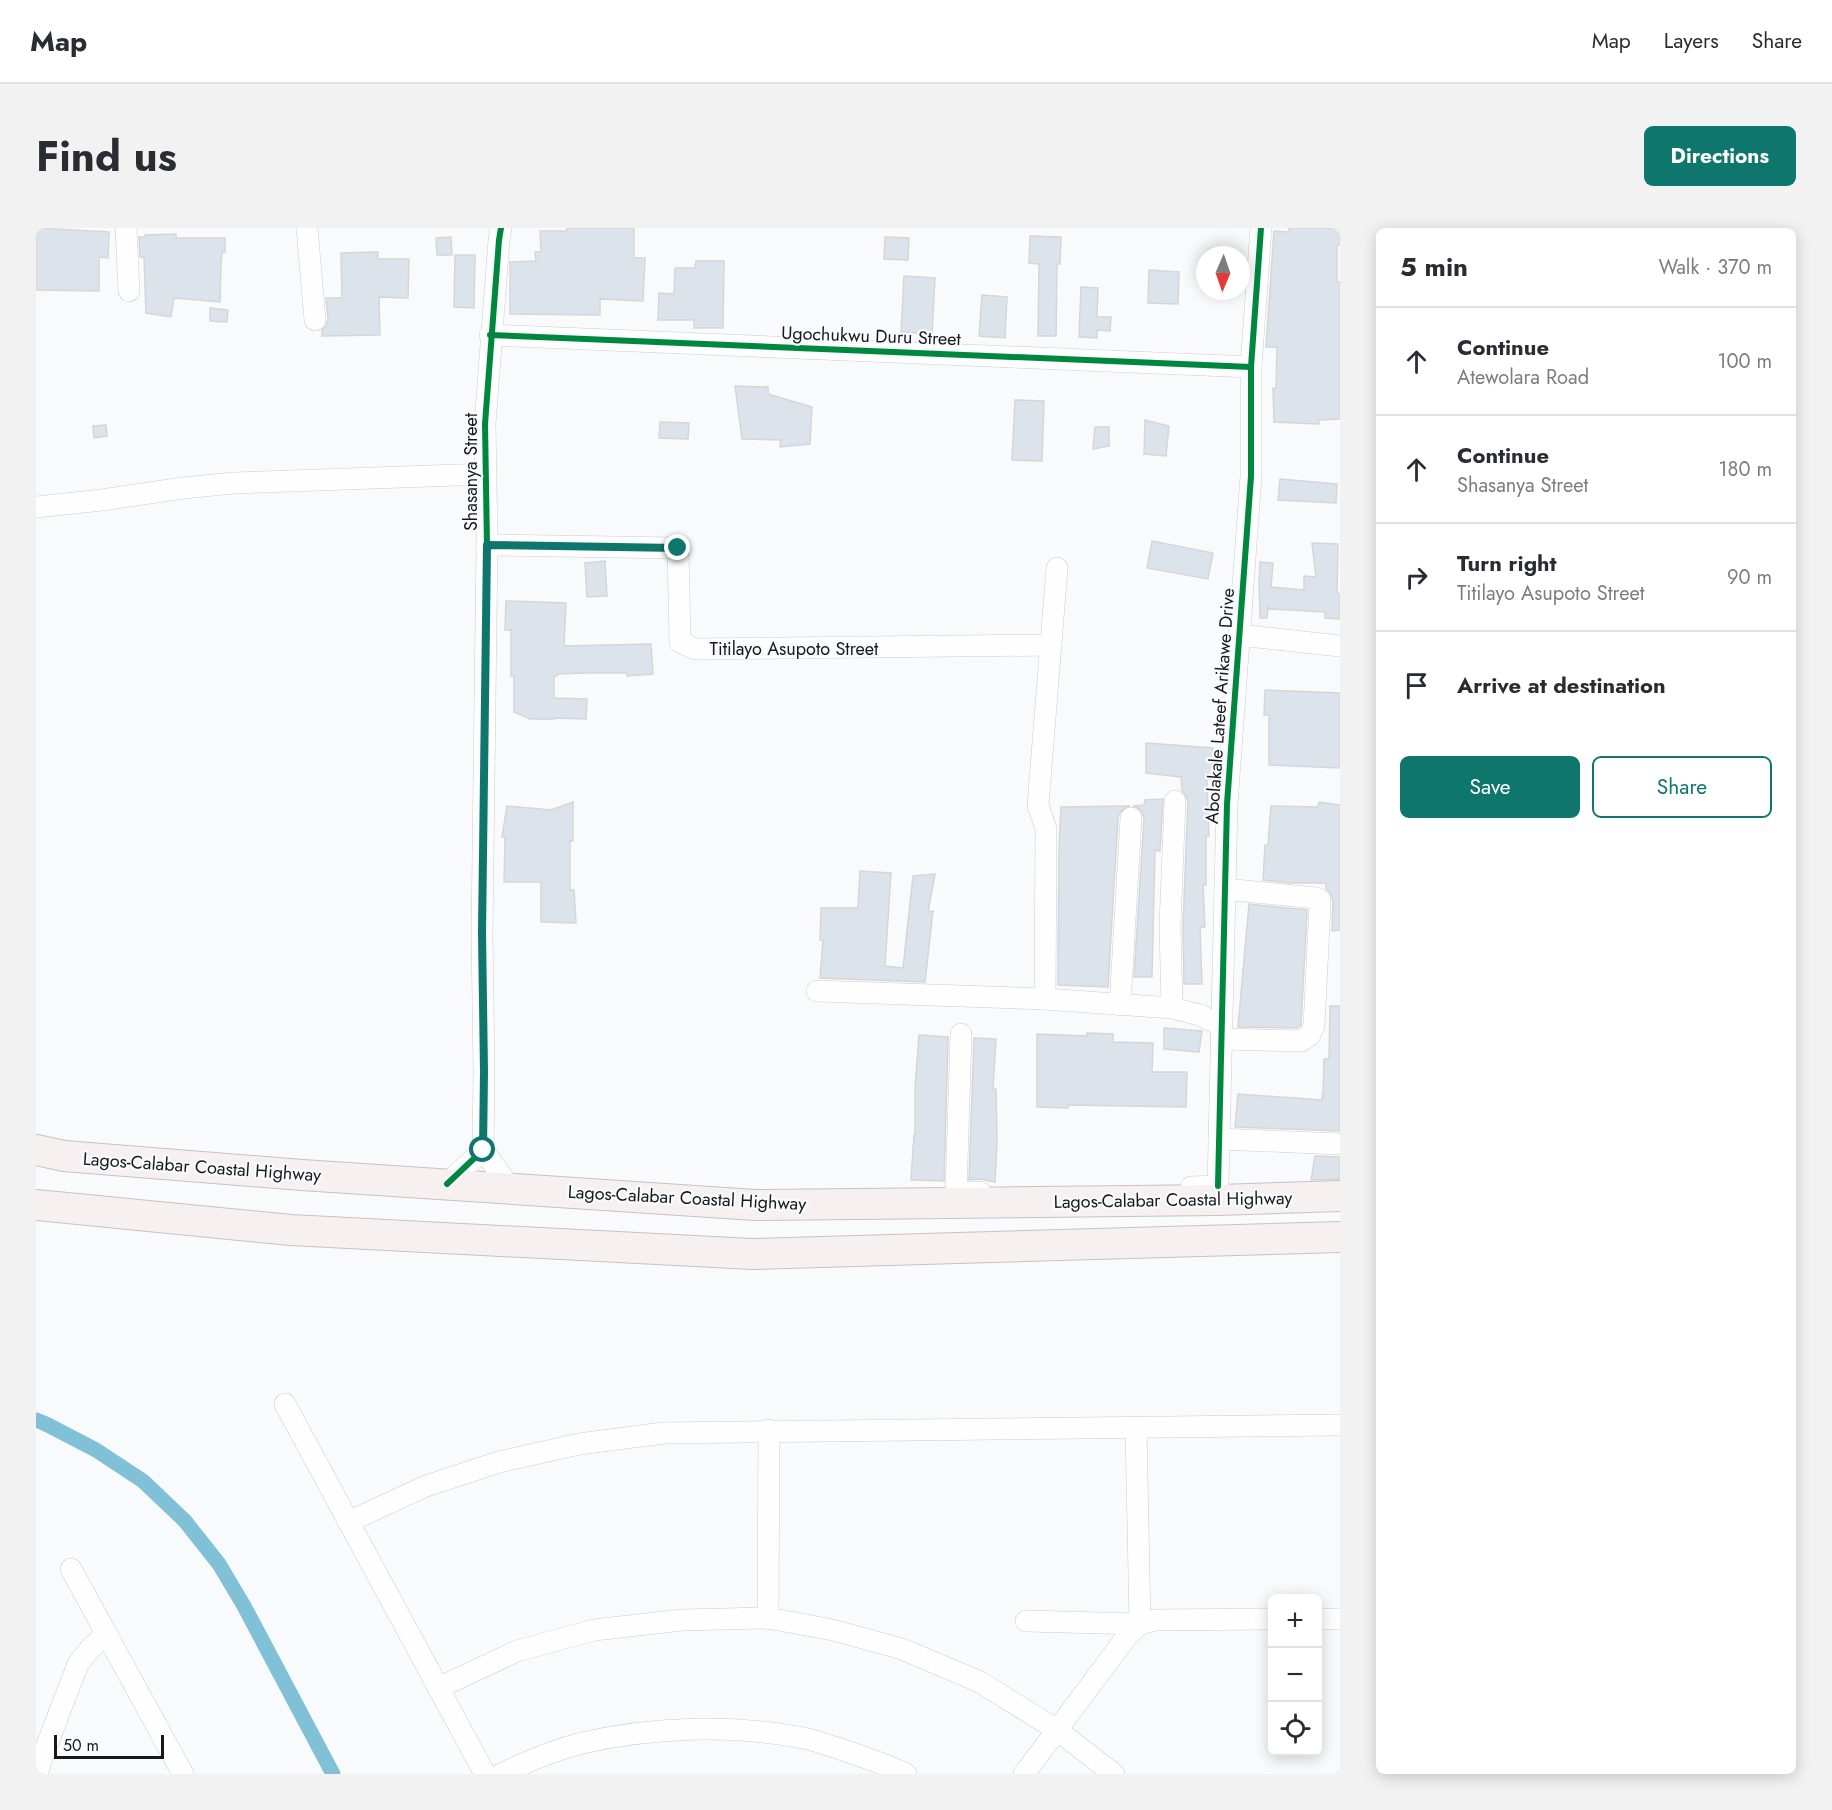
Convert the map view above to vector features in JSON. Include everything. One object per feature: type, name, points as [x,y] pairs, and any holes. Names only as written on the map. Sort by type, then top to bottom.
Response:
[{"type":"highway","name":"Lagos-Calabar Coastal Highway","points":[[36,1150],[64,1156],[511,1189],[755,1204],[1218,1200],[1340,1196]]},
{"type":"highway","points":[[36,1205],[291,1230],[752,1254],[1340,1237]]},
{"type":"street","points":[[126,228],[129,291]]},
{"type":"street","points":[[307,228],[315,320]]},
{"type":"street","name":"Shasanya Street","points":[[483,1150],[482,932],[487,545],[485,424],[490,335],[501,228]]},
{"type":"street","name":"Abolakale Lateef Arikawe Drive","points":[[961,1034],[956,1193],[1218,1186],[1227,804],[1251,476],[1251,367],[1261,228]]},
{"type":"street","name":"Ugochukwu Duru Street","points":[[490,335],[1251,367]]},
{"type":"street","points":[[36,507],[234,483],[486,474]]},
{"type":"street","name":"Titilayo Asupoto Street","points":[[487,545],[678,548],[680,642],[694,649],[1051,645]]},
{"type":"street","points":[[1044,999],[1046,829],[1038,805],[1057,568]]},
{"type":"street","points":[[1239,635],[1340,646]]},
{"type":"street","points":[[1172,1008],[1170,925],[1176,801]]},
{"type":"street","points":[[1120,1005],[1131,818]]},
{"type":"street","points":[[818,991],[1044,999],[1172,1008],[1200,1015],[1221,1033],[1301,1041],[1310,1035],[1314,1026],[1320,900],[1225,889]]},
{"type":"street","points":[[1219,1139],[1340,1144]]},
{"type":"street","points":[[447,1184],[483,1150],[511,1189]]},
{"type":"street","points":[[285,1404],[485,1774]]},
{"type":"street","points":[[348,1522],[426,1486],[499,1462],[579,1444],[664,1433],[1340,1425]]},
{"type":"street","points":[[1024,1774],[1128,1635],[1140,1624],[1136,1427]]},
{"type":"street","points":[[768,1618],[769,1430]]},
{"type":"street","points":[[71,1569],[183,1774]]},
{"type":"street","points":[[438,1688],[517,1651],[594,1630],[682,1620],[768,1618],[833,1630],[902,1649],[980,1682],[1058,1730],[1114,1774]]},
{"type":"street","points":[[1026,1621],[1140,1624],[1155,1620],[1268,1619]]},
{"type":"street","points":[[1322,1619],[1340,1619]]},
{"type":"street","points":[[37,1774],[78,1664],[106,1634]]},
{"type":"street","points":[[501,1774],[528,1761],[581,1744],[637,1734],[696,1729],[753,1731],[805,1738],[906,1774]]},
{"type":"building","points":[[36,228],[109,232],[108,258],[99,257],[99,291],[36,290]]},
{"type":"building","points":[[567,228],[634,228],[634,258],[645,258],[643,301],[600,299],[600,315],[510,314],[510,262],[536,261],[535,252],[541,252],[540,231],[567,231]]},
{"type":"building","points":[[1289,228],[1340,228],[1340,245],[1337,245],[1337,282],[1340,282],[1340,419],[1319,420],[1319,424],[1274,422],[1273,388],[1276,389],[1277,347],[1266,347],[1274,231],[1289,232]]},
{"type":"building","points":[[176,234],[176,238],[225,238],[225,252],[222,252],[220,302],[174,298],[171,317],[146,313],[144,257],[140,257],[139,237]]},
{"type":"building","points":[[1030,236],[1061,237],[1060,264],[1057,264],[1056,336],[1038,336],[1039,264],[1029,263]]},
{"type":"building","points":[[451,237],[452,255],[437,255],[436,238]]},
{"type":"building","points":[[885,237],[909,238],[908,260],[884,259]]},
{"type":"building","points":[[378,252],[378,259],[409,259],[408,298],[379,297],[380,335],[322,336],[322,330],[328,319],[326,298],[342,298],[341,253]]},
{"type":"building","points":[[455,255],[475,255],[474,308],[454,307]]},
{"type":"building","points":[[696,261],[724,261],[723,328],[694,328],[694,320],[658,320],[659,293],[674,294],[675,268],[695,268]]},
{"type":"building","points":[[1149,270],[1179,272],[1178,304],[1148,303]]},
{"type":"building","points":[[904,276],[935,278],[932,334],[901,332]]},
{"type":"building","points":[[1081,287],[1098,288],[1097,317],[1111,317],[1110,331],[1097,330],[1097,338],[1079,337]]},
{"type":"building","points":[[982,295],[1007,297],[1005,338],[979,336]]},
{"type":"building","points":[[210,308],[228,310],[227,322],[210,321]]},
{"type":"building","points":[[735,386],[768,387],[768,394],[812,407],[810,444],[780,447],[781,440],[742,439]]},
{"type":"building","points":[[1015,400],[1044,401],[1042,461],[1012,460]]},
{"type":"building","points":[[1145,420],[1169,426],[1166,456],[1144,454]]},
{"type":"building","points":[[660,422],[689,423],[688,439],[659,438]]},
{"type":"building","points":[[106,425],[107,436],[94,438],[93,426]]},
{"type":"building","points":[[1095,427],[1109,427],[1109,446],[1093,449]]},
{"type":"building","points":[[1280,479],[1337,484],[1336,503],[1278,500]]},
{"type":"building","points":[[1152,541],[1213,553],[1208,579],[1147,568]]},
{"type":"building","points":[[1312,543],[1338,544],[1337,592],[1340,595],[1340,619],[1325,618],[1325,612],[1269,609],[1268,606],[1267,618],[1260,618],[1260,562],[1273,563],[1271,587],[1304,590],[1304,576],[1316,577]]},
{"type":"building","points":[[605,561],[607,596],[587,597],[585,563]]},
{"type":"building","points":[[506,601],[566,603],[564,646],[651,644],[653,674],[627,676],[627,673],[587,673],[554,676],[554,698],[587,699],[586,719],[530,719],[514,712],[511,630],[505,630]]},
{"type":"building","points":[[1265,690],[1340,693],[1340,768],[1269,765],[1269,715],[1264,715]]},
{"type":"building","points":[[1146,743],[1213,748],[1211,780],[1207,779],[1209,836],[1206,836],[1206,885],[1203,885],[1205,927],[1200,928],[1202,984],[1184,984],[1183,925],[1188,802],[1182,790],[1181,777],[1146,773]]},
{"type":"building","points":[[1163,799],[1160,851],[1155,850],[1152,977],[1134,977],[1144,819],[1142,812],[1133,806],[1144,805],[1145,800]]},
{"type":"building","points":[[573,802],[570,890],[574,890],[576,923],[541,922],[541,882],[504,882],[505,837],[502,837],[507,806],[551,810]]},
{"type":"building","points":[[1319,802],[1340,805],[1340,930],[1332,931],[1333,900],[1326,889],[1326,883],[1263,880],[1271,806],[1318,807]]},
{"type":"building","points":[[1130,806],[1121,811],[1118,817],[1108,987],[1058,985],[1061,807]]},
{"type":"building","points":[[860,871],[891,873],[885,966],[903,968],[913,876],[935,874],[928,912],[933,911],[925,982],[820,978],[823,940],[820,940],[821,908],[858,908]]},
{"type":"building","points":[[1249,904],[1307,910],[1301,1025],[1297,1028],[1238,1027]]},
{"type":"building","points":[[1330,1006],[1340,1006],[1340,1131],[1235,1127],[1238,1094],[1322,1100],[1324,1059],[1329,1059]]},
{"type":"building","points":[[1164,1028],[1202,1031],[1199,1052],[1164,1049]]},
{"type":"building","points":[[1087,1033],[1113,1034],[1113,1042],[1153,1043],[1152,1072],[1187,1072],[1186,1107],[1068,1105],[1068,1108],[1037,1107],[1037,1034],[1087,1036]]},
{"type":"building","points":[[919,1035],[948,1037],[944,1181],[911,1180]]},
{"type":"building","points":[[974,1038],[996,1039],[993,1089],[996,1089],[995,1182],[980,1179],[969,1180]]},
{"type":"building","points":[[1315,1156],[1340,1157],[1340,1179],[1311,1180]]},
{"type":"waterway","points":[[36,1420],[96,1450],[143,1481],[185,1521],[219,1564],[244,1606],[333,1774]]},
{"type":"cycle path","points":[[447,1184],[483,1150],[482,932],[487,545],[485,424],[501,228]]},
{"type":"cycle path","points":[[1218,1186],[1227,804],[1251,476],[1251,367],[1261,228]]},
{"type":"cycle path","points":[[490,335],[1251,367]]},
{"type":"route","points":[[483,1150],[482,932],[487,545],[678,548]]}]
